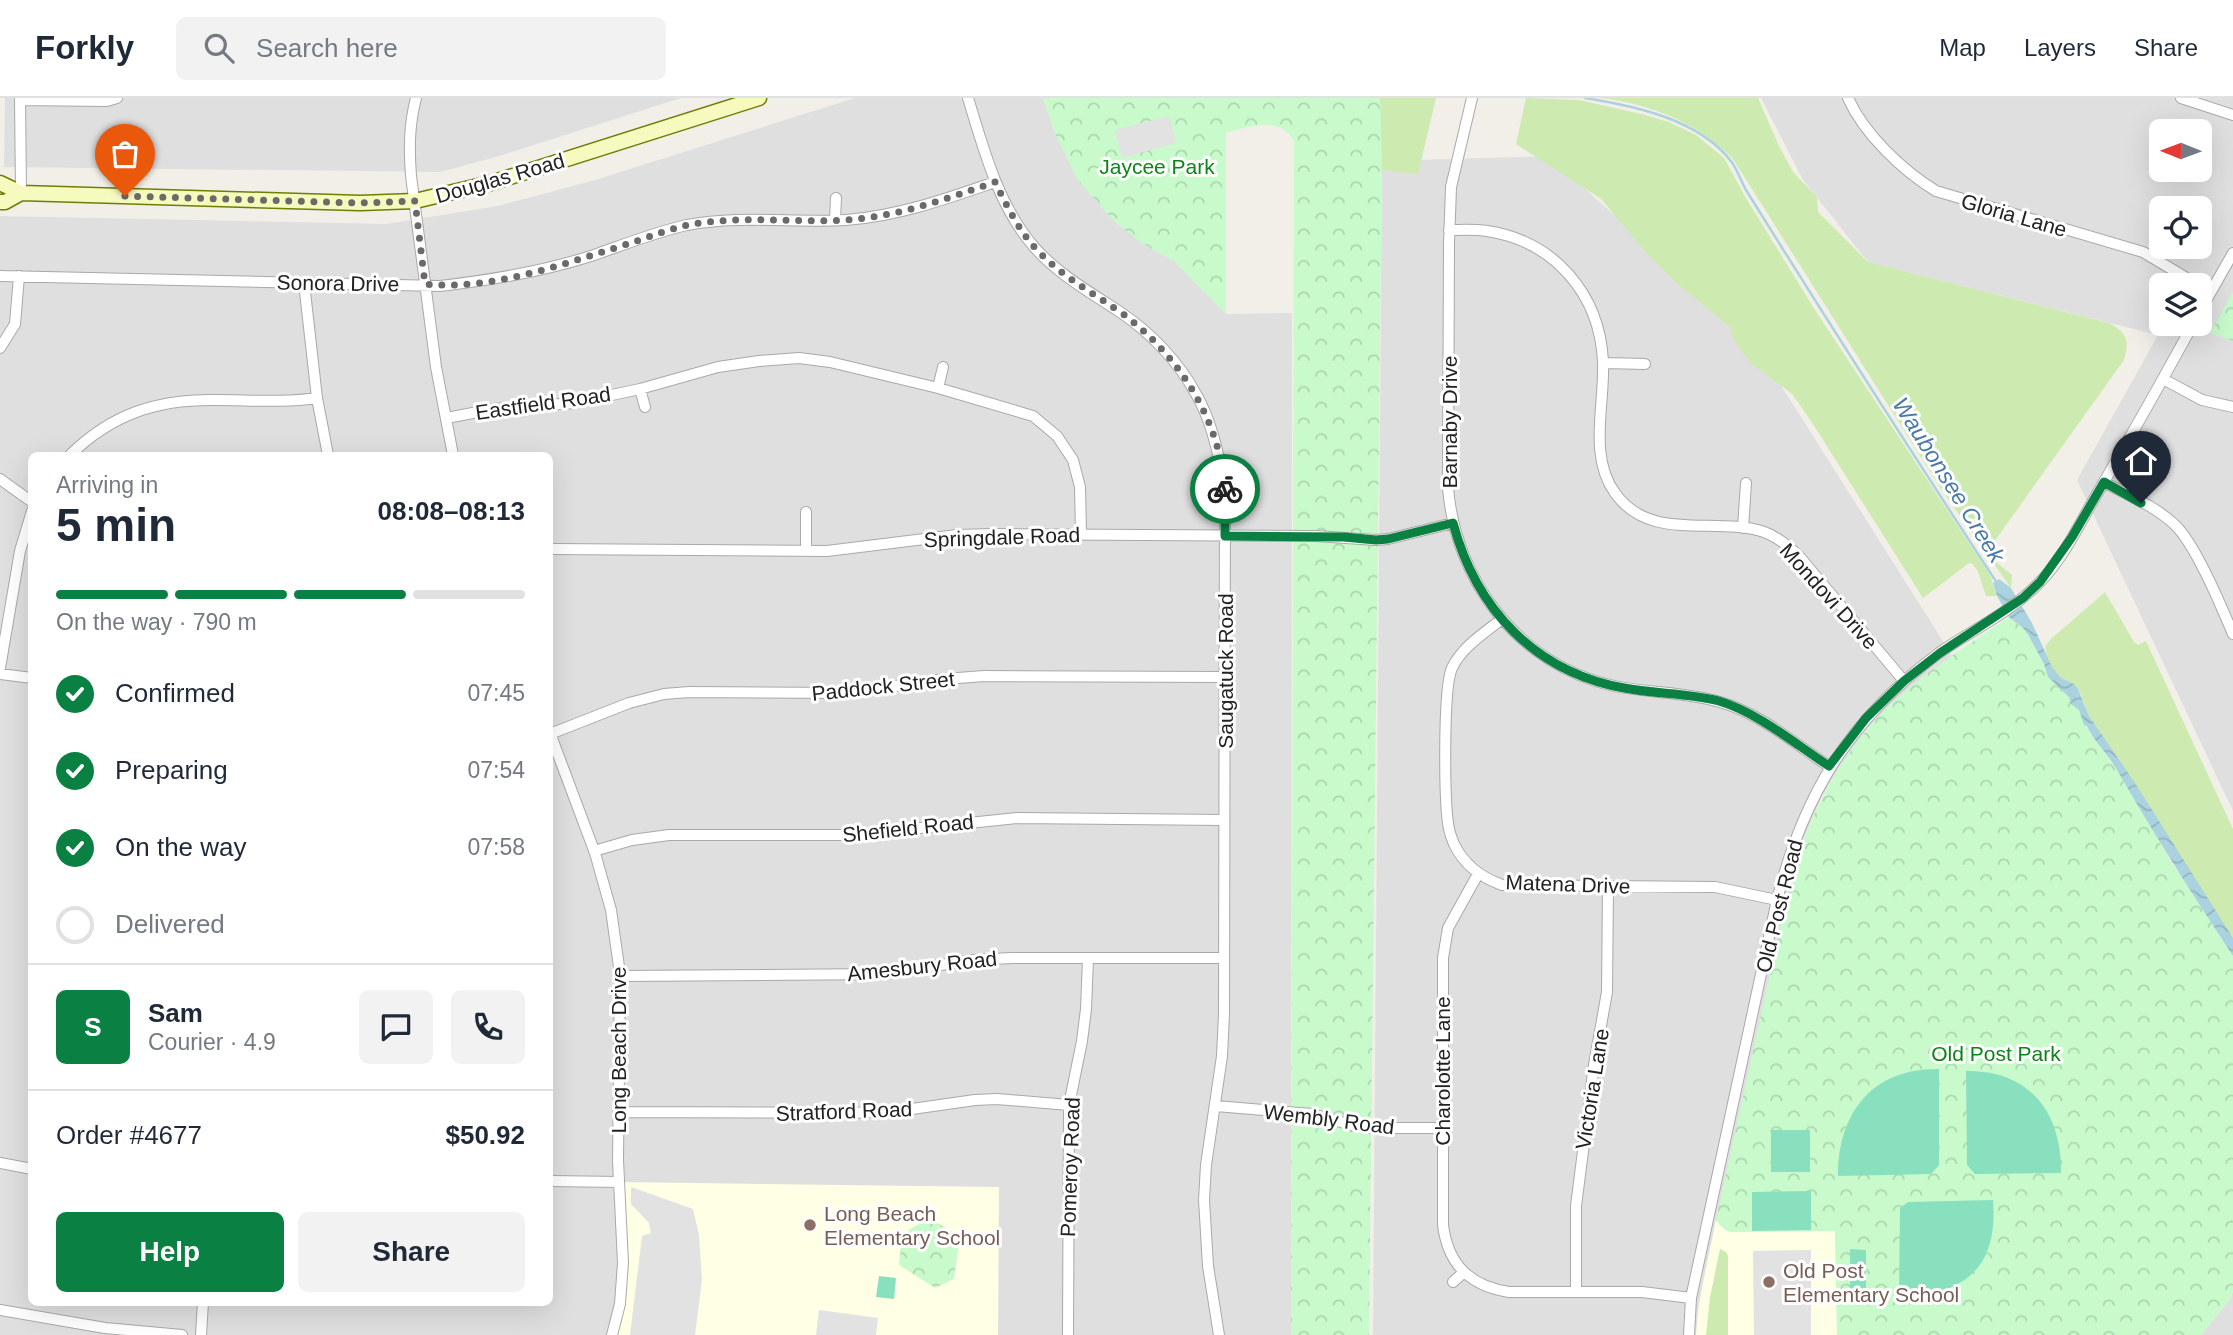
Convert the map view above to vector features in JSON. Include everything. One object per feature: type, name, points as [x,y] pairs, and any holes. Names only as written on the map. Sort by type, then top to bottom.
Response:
[{"type":"street","points":[[21,193],[20,99],[107,101],[117,98]]},
{"type":"street","points":[[416,98],[409,146],[436,367],[452,452]]},
{"type":"street","name":"Douglas Road","points":[[0,183],[21,193],[360,203],[415,201],[491,183],[759,98]]},
{"type":"street","name":"Saugatuck Road","points":[[968,98],[995,182],[1020,228],[1035,248],[1071,281],[1122,314],[1148,335],[1174,362],[1196,394],[1214,438],[1225,485],[1223,1056],[1206,1165],[1204,1200],[1208,1266],[1219,1335]]},
{"type":"street","name":"Barnaby Drive","points":[[1472,98],[1451,187],[1448,488],[1453,523],[1464,558],[1479,590],[1502,619],[1533,649],[1572,672],[1618,687],[1721,702],[1756,718],[1829,766]]},
{"type":"street","name":"Gloria Lane","points":[[1848,98],[1867,131],[1917,180],[1936,191],[2143,252],[2178,273]]},
{"type":"street","points":[[2181,98],[2233,115]]},
{"type":"street","name":"Sonora Drive","points":[[0,276],[440,286],[490,281],[534,272],[676,228],[701,223],[747,219],[835,220],[884,216],[995,182]]},
{"type":"street","name":"Douglas Road","points":[[0,202],[21,193]]},
{"type":"street","points":[[835,220],[836,198]]},
{"type":"street","name":"Mondovi Drive","points":[[1449,230],[1483,230],[1509,236],[1538,248],[1563,266],[1580,288],[1596,318],[1600,333],[1604,363],[1601,456],[1615,494],[1635,512],[1655,521],[1675,525],[1743,528],[1772,535],[1799,556],[1904,681]]},
{"type":"street","points":[[2212,289],[2233,253]]},
{"type":"street","points":[[0,348],[15,324],[19,276]]},
{"type":"street","points":[[304,282],[317,398],[327,452]]},
{"type":"street","name":"Old Post Road","points":[[1689,1335],[1691,1298],[1777,900],[1798,829],[1829,766],[1866,718],[1904,681],[1940,653],[2023,598],[2040,582],[2054,565],[2104,482],[2186,336]]},
{"type":"street","name":"Eastfield Road","points":[[446,418],[493,409],[574,403],[640,389],[718,367],[799,358],[830,362],[938,388],[1033,416],[1057,436],[1073,460],[1080,487],[1081,533]]},
{"type":"street","points":[[1604,363],[1645,364]]},
{"type":"street","points":[[938,388],[943,367]]},
{"type":"street","points":[[2163,379],[2202,400],[2233,407]]},
{"type":"street","name":"Eastfield Road","points":[[640,389],[645,407]]},
{"type":"street","points":[[73,452],[109,424],[132,412],[157,404],[184,400],[298,401],[317,398]]},
{"type":"street","points":[[0,479],[28,499]]},
{"type":"street","points":[[2104,482],[2177,526],[2195,553],[2230,618],[2233,634]]},
{"type":"street","points":[[1743,528],[1746,483]]},
{"type":"street","points":[[806,512],[806,551]]},
{"type":"street","name":"Springdale Road","points":[[553,549],[806,551],[855,549],[957,536],[1081,533],[1344,537],[1376,540],[1453,523]]},
{"type":"street","points":[[0,668],[20,551],[28,524]]},
{"type":"street","name":"Matena Drive","points":[[1502,619],[1466,648],[1458,658],[1452,668],[1447,689],[1449,832],[1461,856],[1479,874],[1502,885],[1715,887],[1777,900]]},
{"type":"street","points":[[0,674],[28,678]]},
{"type":"street","name":"Paddock Street","points":[[553,732],[629,702],[673,693],[845,693],[984,676],[1224,677]]},
{"type":"street","name":"Long Beach Drive","points":[[553,741],[594,851],[611,910],[620,976],[618,1112],[623,1263],[620,1304],[612,1335]]},
{"type":"street","name":"Shefield Road","points":[[594,851],[632,839],[669,835],[854,835],[1017,818],[1224,820]]},
{"type":"street","name":"Charolotte Lane","points":[[1479,874],[1456,912],[1444,943],[1441,1128],[1444,1233],[1451,1254],[1472,1279],[1493,1290],[1654,1293],[1691,1298]]},
{"type":"street","name":"Victoria Lane","points":[[1576,1291],[1576,1206],[1594,1065],[1607,992],[1608,886]]},
{"type":"street","name":"Amesbury Road","points":[[620,976],[884,974],[983,959],[1012,958],[1224,958]]},
{"type":"street","name":"Pomeroy Road","points":[[1068,1335],[1069,1105],[1082,1041],[1088,959]]},
{"type":"street","name":"Stratford Road","points":[[618,1112],[878,1112],[994,1099],[1069,1105]]},
{"type":"street","name":"Wembly Road","points":[[1216,1106],[1312,1114],[1373,1128],[1441,1128]]},
{"type":"street","points":[[0,1163],[28,1167]]},
{"type":"street","points":[[553,1181],[619,1182]]},
{"type":"street","points":[[1453,1282],[1464,1272]]},
{"type":"street","points":[[201,1335],[203,1306]]},
{"type":"street","points":[[0,1310],[117,1329],[182,1335]]},
{"type":"shaded area","points":[[5,98],[681,98],[440,172],[4,167]]},
{"type":"shaded area","points":[[855,98],[1043,98],[1056,136],[1143,244],[1174,261],[1226,314],[1292,313],[1291,1335],[0,1335],[0,216],[386,224],[498,206],[595,180]]},
{"type":"shaded area","points":[[1761,98],[2233,98],[2233,811],[2077,480],[2157,336],[2212,336],[2212,273],[2149,273],[2149,333],[1868,262],[1803,180]]},
{"type":"shaded area","points":[[1169,116],[1176,143],[1122,158],[1115,130]]},
{"type":"shaded area","points":[[1548,156],[1749,335],[1953,657],[1893,702],[1867,729],[1821,798],[1798,852],[1704,1276],[1696,1335],[1373,1335],[1382,161]]},
{"type":"shaded area","name":"Long Beach Elementary School","points":[[619,1182],[999,1187],[998,1335],[612,1335],[620,1304]]},
{"type":"shaded area","points":[[631,1187],[693,1209],[699,1235],[702,1280],[695,1335],[630,1335],[642,1236],[651,1233],[649,1223],[631,1204]]},
{"type":"shaded area","name":"Old Post Elementary School","points":[[1716,1220],[1720,1226],[1731,1232],[1835,1231],[1837,1335],[1696,1335],[1699,1304]]},
{"type":"shaded area","points":[[1811,1250],[1811,1335],[1754,1335],[1753,1251]]},
{"type":"shaded area","points":[[2233,1291],[2233,1335],[2201,1335],[2230,1299]]},
{"type":"shaded area","points":[[819,1310],[878,1318],[876,1335],[816,1335]]},
{"type":"green space","name":"Jaycee Park","points":[[1043,98],[1380,98],[1382,161],[1369,1335],[1291,1335],[1294,142],[1289,134],[1273,126],[1254,126],[1226,133],[1226,314],[1174,261],[1143,244],[1116,223],[1079,182],[1056,136]]},
{"type":"green space","points":[[1376,98],[1436,98],[1418,174],[1380,170]]},
{"type":"green space","points":[[1526,98],[1579,100],[1669,122],[1696,135],[1724,158],[1815,310],[1990,575],[1997,596],[1986,596],[1978,572],[1973,564],[1969,563],[1923,598],[1792,394],[1753,365],[1732,336],[1731,328],[1649,256],[1601,199],[1516,144]]},
{"type":"green space","points":[[1601,98],[1758,98],[1793,172],[1817,197],[1818,212],[1868,262],[2109,323],[2120,330],[2127,342],[2124,360],[1989,549],[1995,561],[2012,575],[2011,588],[1941,489],[1733,159],[1705,135],[1673,117],[1638,105]]},
{"type":"green space","points":[[2233,292],[2233,341],[2212,334]]},
{"type":"green space","points":[[2105,592],[2134,642],[2138,645],[2146,641],[2233,829],[2233,938],[2089,716],[2079,691],[2060,677],[2049,660],[2045,646]]},
{"type":"green space","name":"Old Post Park","points":[[2009,617],[2023,628],[2047,673],[2079,710],[2090,733],[2117,770],[2173,865],[2198,898],[2233,956],[2233,1291],[2230,1299],[2201,1335],[1837,1335],[1835,1231],[1731,1232],[1725,1230],[1716,1220],[1789,887],[1796,861],[1816,811],[1841,765],[1873,722],[1934,668]]},
{"type":"green space","points":[[1939,1069],[1939,1165],[1931,1174],[1838,1176],[1844,1132],[1864,1098],[1895,1076]]},
{"type":"green space","points":[[1966,1071],[2008,1078],[2038,1099],[2056,1132],[2061,1173],[1975,1174],[1967,1165]]},
{"type":"green space","points":[[1771,1130],[1810,1130],[1810,1172],[1771,1172]]},
{"type":"green space","points":[[1811,1191],[1811,1230],[1752,1231],[1752,1192]]},
{"type":"green space","points":[[1993,1200],[1990,1243],[1974,1272],[1952,1287],[1939,1292],[1899,1297],[1900,1208],[1908,1202]]},
{"type":"green space","points":[[929,1218],[960,1236],[954,1279],[935,1288],[899,1265],[902,1234]]},
{"type":"green space","points":[[1720,1249],[1728,1256],[1728,1335],[1706,1335],[1710,1297]]},
{"type":"green space","points":[[1850,1249],[1866,1250],[1866,1270],[1850,1270]]},
{"type":"green space","points":[[1850,1271],[1866,1271],[1866,1292],[1850,1292]]},
{"type":"green space","points":[[879,1276],[896,1278],[894,1299],[876,1297]]},
{"type":"water","points":[[1999,579],[2011,588],[2032,623],[2052,667],[2061,678],[2078,689],[2089,716],[2135,783],[2233,938],[2233,956],[2113,764],[2084,725],[2079,710],[2048,677],[2028,635],[2009,617],[1993,583]]},
{"type":"waterway","name":"Waubonsee Creek","points":[[1585,98],[1644,110],[1683,125],[1701,135],[1731,161],[1808,289],[1997,583]]},
{"type":"way so far","points":[[125,196],[360,203],[415,201],[425,284],[440,286],[490,281],[534,272],[688,225],[724,220],[844,220],[884,216],[995,182],[1020,228],[1035,248],[1071,281],[1122,314],[1148,335],[1174,362],[1196,394],[1209,424],[1225,489]]},
{"type":"place","name":"Long Beach Elementary School","points":[[810,1225]]},
{"type":"place","name":"Old Post Elementary School","points":[[1769,1282]]},
{"type":"route","points":[[1225,489],[1225,536],[1344,537],[1376,540],[1453,523],[1464,558],[1479,590],[1511,629],[1539,653],[1572,672],[1612,685],[1702,698],[1734,707],[1756,718],[1829,766],[1866,718],[1904,681],[1940,653],[2023,598],[2040,582],[2072,537],[2104,482],[2141,503]]}]
